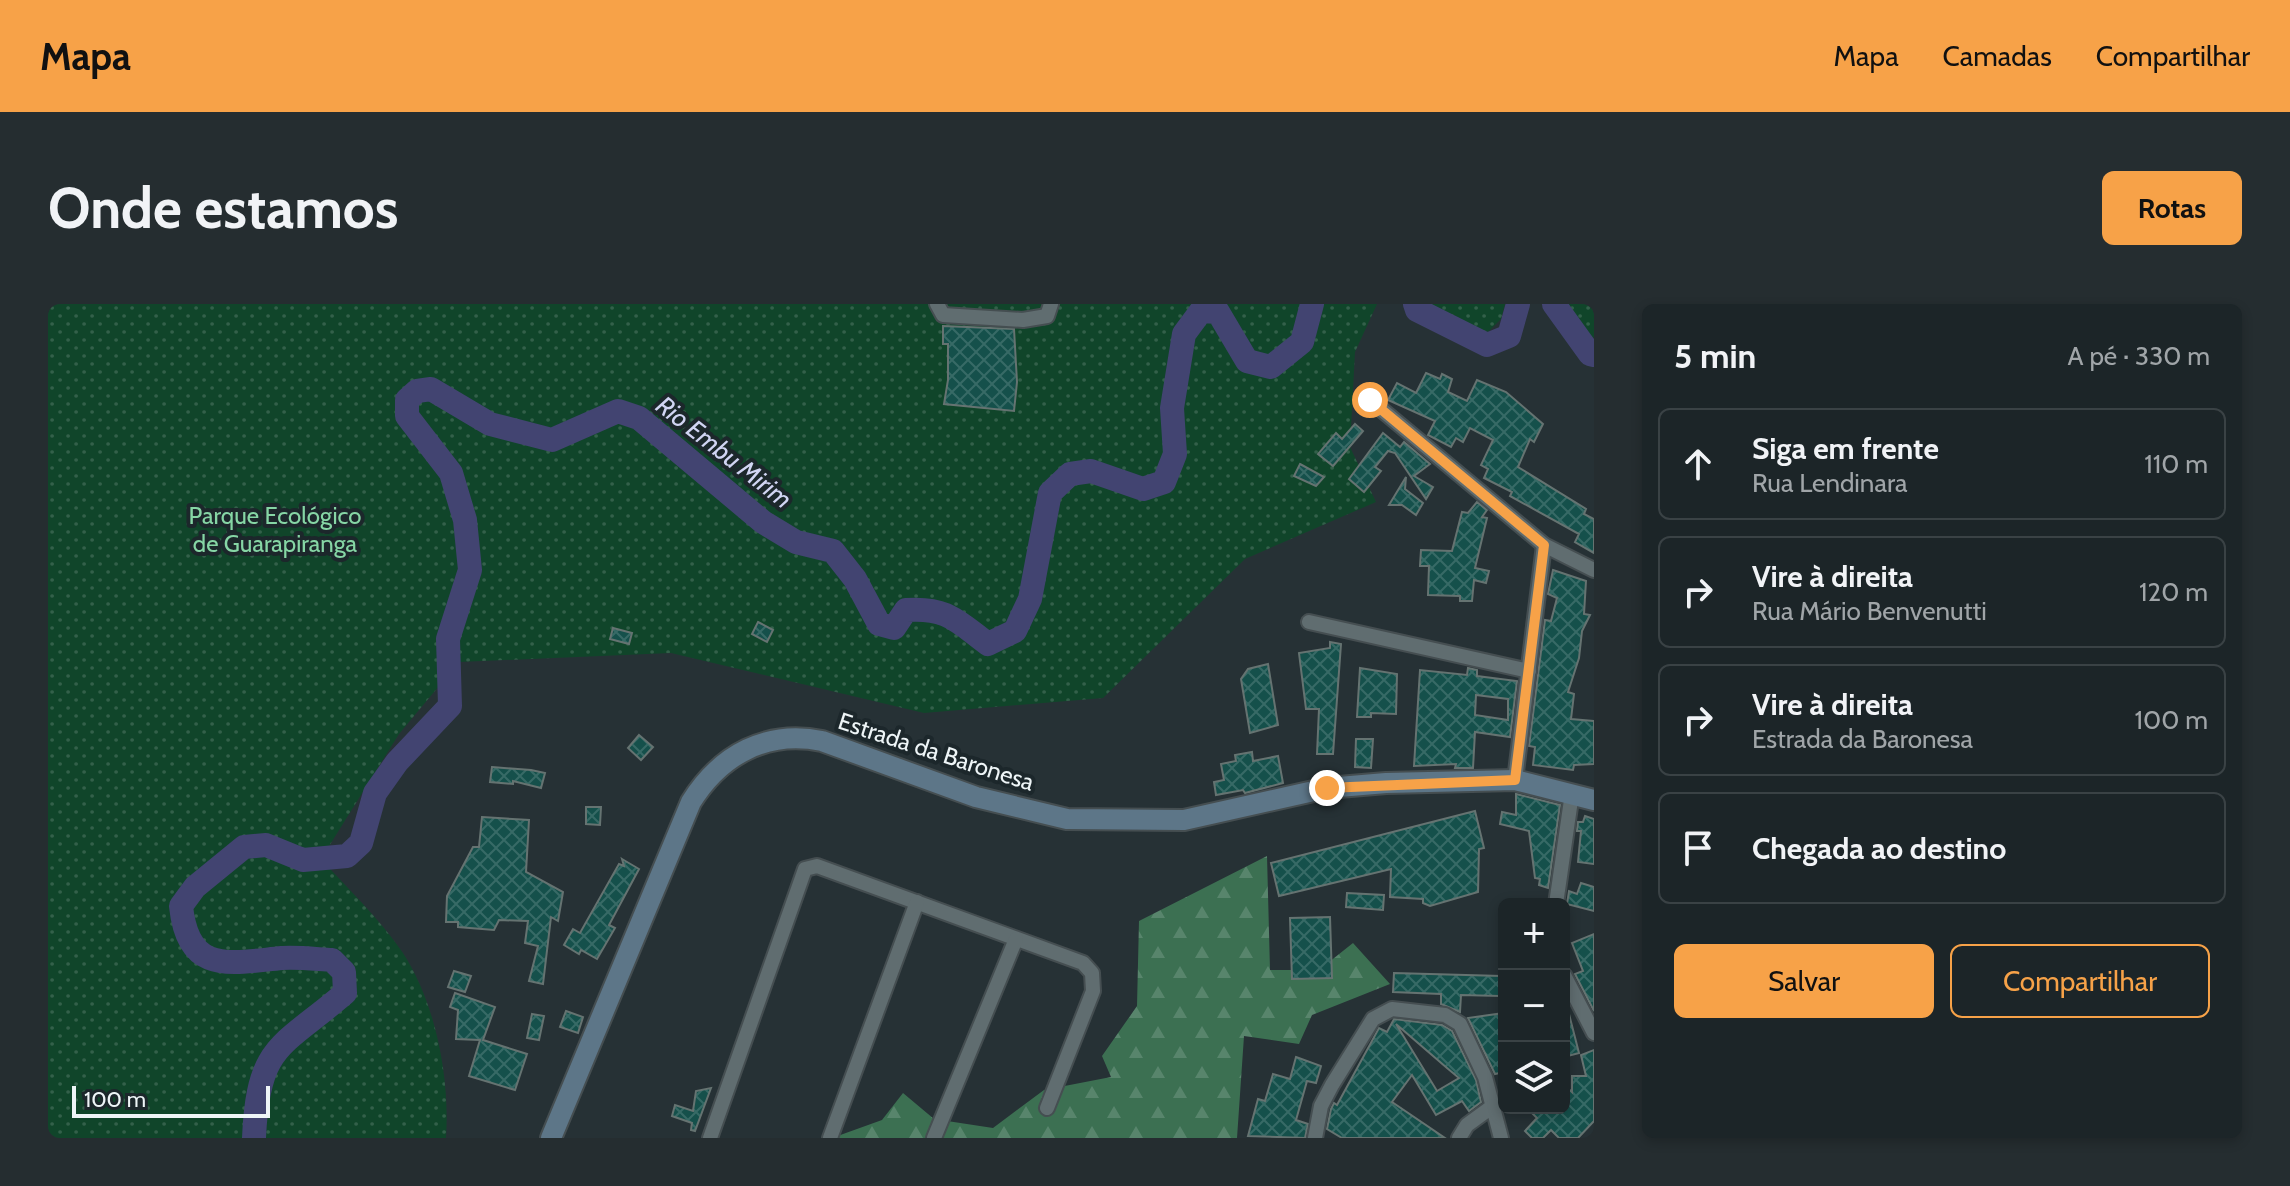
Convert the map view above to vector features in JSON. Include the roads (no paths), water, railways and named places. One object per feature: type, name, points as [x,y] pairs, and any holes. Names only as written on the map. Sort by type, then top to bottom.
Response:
[{"type":"main road","name":"Estrada da Baronesa","points":[[551,1138],[691,802],[721,764],[750,747],[796,736],[822,741],[1011,808],[1067,819],[1184,820],[1327,788],[1515,780],[1594,800]]},
{"type":"street","points":[[937,304],[943,315],[1023,320],[1047,316],[1051,304]]},
{"type":"street","points":[[1370,400],[1544,545],[1594,570]]},
{"type":"street","points":[[1515,780],[1544,545]]},
{"type":"street","points":[[1309,622],[1529,671]]},
{"type":"street","points":[[1557,898],[1572,793]]},
{"type":"street","points":[[710,1138],[805,869],[817,866],[1083,963],[1092,973],[1093,991],[1047,1108]]},
{"type":"street","points":[[830,1138],[917,902]]},
{"type":"street","points":[[934,1138],[1016,939]]},
{"type":"street","points":[[1570,987],[1594,1033]]},
{"type":"street","points":[[1315,1138],[1321,1106],[1332,1085],[1373,1019],[1392,1009],[1445,1015],[1460,1024],[1485,1077],[1501,1138]]},
{"type":"street","points":[[1459,1138],[1467,1125],[1493,1106]]},
{"type":"waterway","name":"Rio Embu Mirim","points":[[254,1138],[256,1107],[268,1065],[289,1038],[345,993],[344,972],[332,960],[214,960],[192,944],[181,906],[195,887],[244,847],[266,845],[303,860],[347,856],[361,843],[375,793],[397,762],[450,706],[448,639],[470,570],[465,520],[451,473],[407,416],[407,400],[417,391],[431,389],[490,424],[552,440],[618,411],[639,418],[763,522],[796,542],[833,551],[855,579],[879,624],[894,628],[906,610],[932,611],[951,617],[988,644],[1015,631],[1030,599],[1050,493],[1070,474],[1091,471],[1143,489],[1164,482],[1175,454],[1172,408],[1184,334],[1201,311],[1218,312],[1247,361],[1271,367],[1302,342],[1312,304]]},
{"type":"waterway","name":"Rio Embu Mirim","points":[[1415,304],[1417,310],[1487,345],[1509,336],[1518,304]]},
{"type":"waterway","name":"Rio Embu Mirim","points":[[1554,304],[1590,354],[1594,355]]},
{"type":"park label","name":"Parque Ecológico de Guarapiranga","points":[[275,530]]}]
